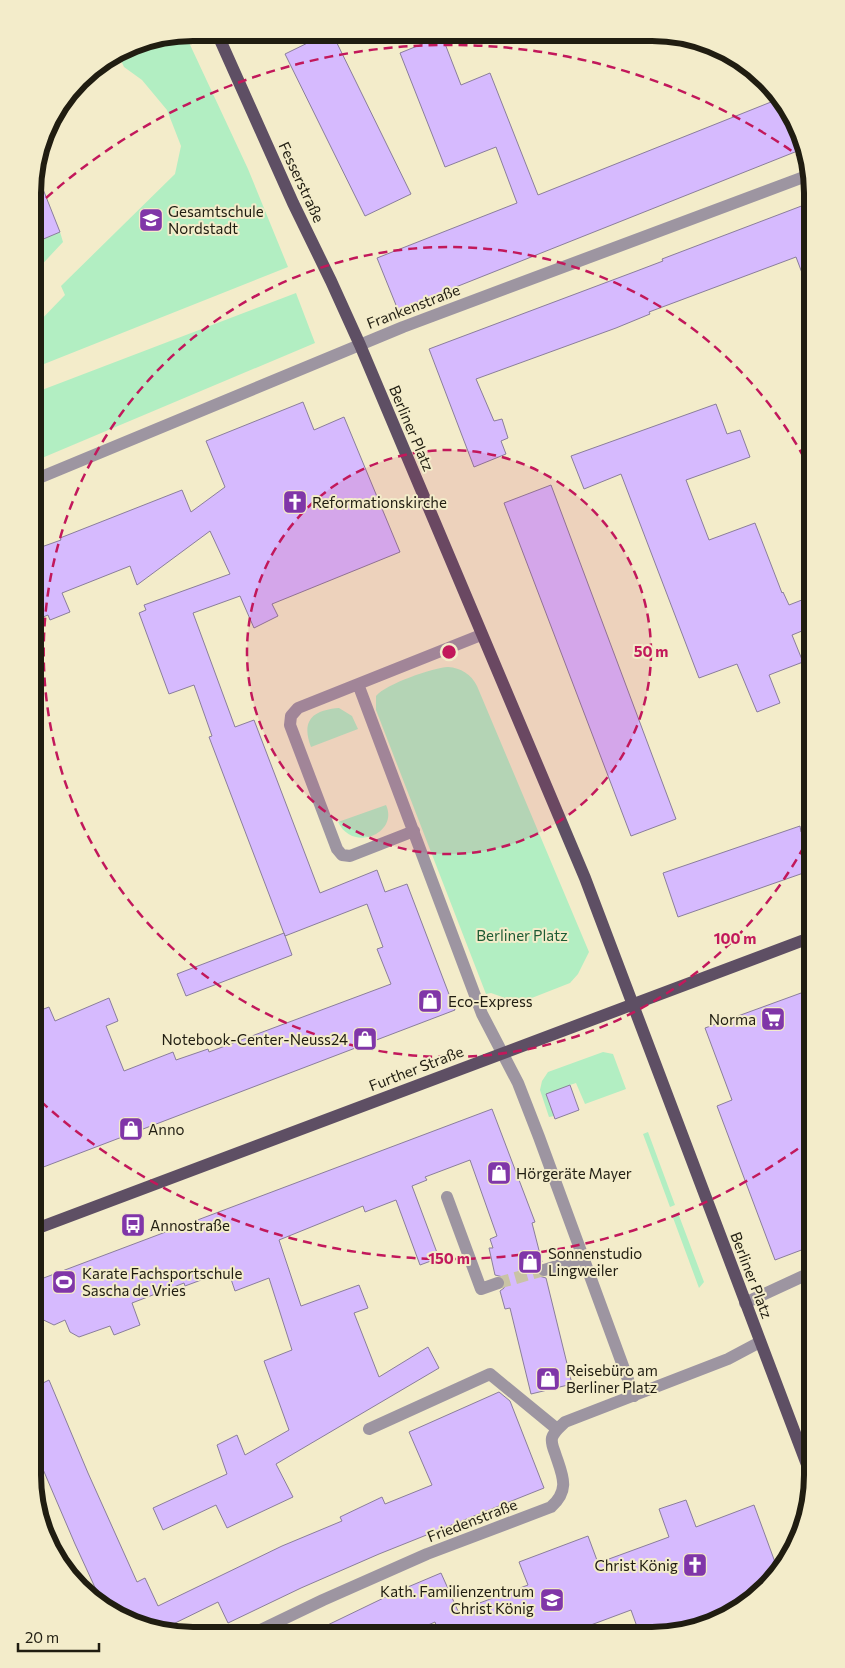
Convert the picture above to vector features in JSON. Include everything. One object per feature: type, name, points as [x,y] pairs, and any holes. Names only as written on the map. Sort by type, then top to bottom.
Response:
[{"type":"main road","name":"Fesserstraße","points":[[220,41],[360,345]]},
{"type":"main road","name":"Berliner Platz","points":[[360,345],[585,878],[803,1455]]},
{"type":"main road","name":"Further Straße","points":[[41,1227],[632,1003],[803,940]]},
{"type":"street","name":"Frankenstraße","points":[[42,477],[403,326],[802,177]]},
{"type":"street","points":[[414,831],[350,856],[342,855],[337,849],[290,725],[291,716],[298,708],[481,634]]},
{"type":"street","points":[[358,684],[482,1014],[518,1082],[634,1396],[565,1422],[557,1430],[490,1374],[369,1429]]},
{"type":"street","points":[[447,1197],[481,1289],[498,1284]]},
{"type":"street","points":[[544,1270],[583,1258]]},
{"type":"street","points":[[745,1303],[803,1276]]},
{"type":"street","name":"Berliner Platz","points":[[634,1396],[728,1359],[760,1342]]},
{"type":"street","name":"Friedenstraße","points":[[267,1627],[427,1554],[551,1507],[559,1500],[563,1489],[563,1478],[552,1438],[557,1430]]},
{"type":"green space","points":[[189,42],[248,169],[288,267],[42,365],[42,319],[65,295],[61,286],[175,174],[181,146],[167,110],[142,80],[124,67],[121,60],[145,49]]},
{"type":"green space","points":[[60,232],[63,242],[42,265],[42,240]]},
{"type":"green space","points":[[296,293],[315,343],[42,458],[42,390]]},
{"type":"green space","name":"Berliner Platz","points":[[448,667],[465,672],[477,686],[589,952],[578,974],[570,983],[519,1003],[491,993],[486,994],[376,710],[376,696],[381,691],[421,673]]},
{"type":"green space","points":[[339,708],[352,716],[358,729],[311,747],[307,730],[311,718],[322,711]]},
{"type":"green space","points":[[386,805],[388,815],[386,824],[372,836],[363,838],[354,836],[345,831],[338,822]]},
{"type":"green space","points":[[603,1052],[613,1054],[626,1089],[585,1104],[576,1083],[570,1085],[554,1116],[549,1117],[540,1090],[542,1081],[548,1072]]},
{"type":"green space","points":[[648,1132],[675,1205],[670,1207],[643,1134]]},
{"type":"green space","points":[[678,1213],[704,1282],[699,1288],[672,1215]]},
{"type":"building","points":[[312,41],[336,41],[411,194],[365,216],[285,54]]},
{"type":"building","points":[[430,41],[444,41],[461,85],[490,73],[538,195],[772,101],[788,126],[798,151],[398,310],[377,258],[517,203],[496,147],[445,167],[400,53]]},
{"type":"building","points":[[42,187],[60,232],[42,240]]},
{"type":"building","points":[[804,205],[804,278],[796,257],[649,312],[650,314],[616,328],[476,379],[494,421],[502,419],[508,438],[501,441],[506,454],[474,467],[429,349],[663,261],[662,259]]},
{"type":"building","points":[[303,402],[314,430],[344,417],[400,552],[272,604],[278,616],[254,628],[240,596],[193,613],[235,727],[254,720],[320,893],[377,870],[385,892],[407,884],[455,1010],[41,1168],[41,1010],[49,1007],[55,1021],[109,998],[118,1021],[106,1026],[124,1071],[173,1052],[176,1060],[208,1049],[209,1052],[391,984],[377,949],[383,947],[367,904],[285,936],[209,737],[212,736],[194,685],[169,694],[139,613],[146,610],[144,605],[230,574],[210,531],[137,585],[130,566],[62,593],[70,612],[50,620],[48,615],[42,618],[42,547],[182,490],[191,512],[225,487],[206,441]]},
{"type":"building","points":[[716,404],[727,434],[740,430],[750,457],[686,480],[709,540],[755,523],[782,593],[789,605],[804,599],[804,630],[792,635],[803,662],[769,675],[780,703],[757,712],[737,664],[699,678],[621,474],[584,489],[571,456]]},
{"type":"building","points":[[551,485],[676,819],[631,836],[504,503]]},
{"type":"building","points":[[800,826],[801,832],[804,831],[803,873],[678,917],[663,873]]},
{"type":"building","points":[[284,933],[292,955],[186,996],[177,974]]},
{"type":"building","points":[[803,992],[803,1249],[775,1260],[717,1106],[732,1100],[705,1028]]},
{"type":"building","points":[[570,1085],[579,1110],[555,1119],[546,1094]]},
{"type":"building","points":[[492,1109],[535,1222],[532,1223],[542,1262],[538,1265],[536,1272],[539,1276],[546,1278],[572,1384],[531,1394],[510,1308],[505,1309],[500,1291],[504,1288],[506,1281],[503,1277],[495,1275],[489,1248],[493,1248],[490,1239],[497,1236],[470,1160],[425,1177],[427,1180],[412,1186],[439,1258],[420,1265],[396,1200],[365,1212],[363,1206],[279,1240],[301,1306],[359,1285],[368,1308],[354,1313],[379,1377],[428,1347],[439,1368],[276,1464],[293,1497],[227,1528],[216,1505],[163,1530],[153,1508],[227,1474],[217,1445],[237,1435],[245,1455],[289,1430],[264,1361],[292,1350],[269,1278],[235,1291],[228,1270],[185,1286],[184,1283],[132,1303],[140,1325],[114,1335],[110,1326],[79,1337],[70,1332],[65,1320],[54,1325],[41,1319],[41,1279]]},
{"type":"building","points":[[49,1380],[137,1582],[145,1578],[158,1606],[282,1546],[342,1521],[340,1517],[382,1497],[385,1504],[432,1485],[409,1432],[499,1392],[510,1401],[544,1488],[379,1554],[228,1623],[218,1602],[172,1625],[154,1622],[117,1606],[97,1591],[41,1465],[41,1384]]},
{"type":"building","points":[[686,1500],[696,1527],[754,1505],[775,1562],[759,1582],[736,1601],[700,1619],[681,1624],[637,1627],[631,1610],[585,1627],[437,1627],[435,1622],[423,1627],[324,1627],[396,1592],[441,1573],[458,1611],[528,1585],[519,1562],[588,1536],[598,1563],[669,1537],[659,1509]]},
{"type":"tunnel","points":[[498,1283],[544,1270]]},
{"type":"place","name":"Gesamtschule Nordstadt","points":[[151,220]]},
{"type":"place","name":"Reformationskirche","points":[[295,502]]},
{"type":"place","name":"Eco-Express","points":[[430,1001]]},
{"type":"place","name":"Norma","points":[[773,1019]]},
{"type":"place","name":"Notebook-Center-Neuss24","points":[[365,1039]]},
{"type":"place","name":"Anno","points":[[131,1129]]},
{"type":"place","name":"Hörgeräte Mayer","points":[[499,1173]]},
{"type":"place","name":"Annostraße","points":[[133,1225]]},
{"type":"place","name":"Sonnenstudio Lingweiler","points":[[530,1262]]},
{"type":"place","name":"Karate Fachsportschule Sascha de Vries","points":[[64,1282]]},
{"type":"place","name":"Reisebüro am Berliner Platz","points":[[548,1379]]},
{"type":"place","name":"Christ König","points":[[695,1565]]},
{"type":"place","name":"Kath. Familienzentrum Christ König","points":[[552,1600]]}]
